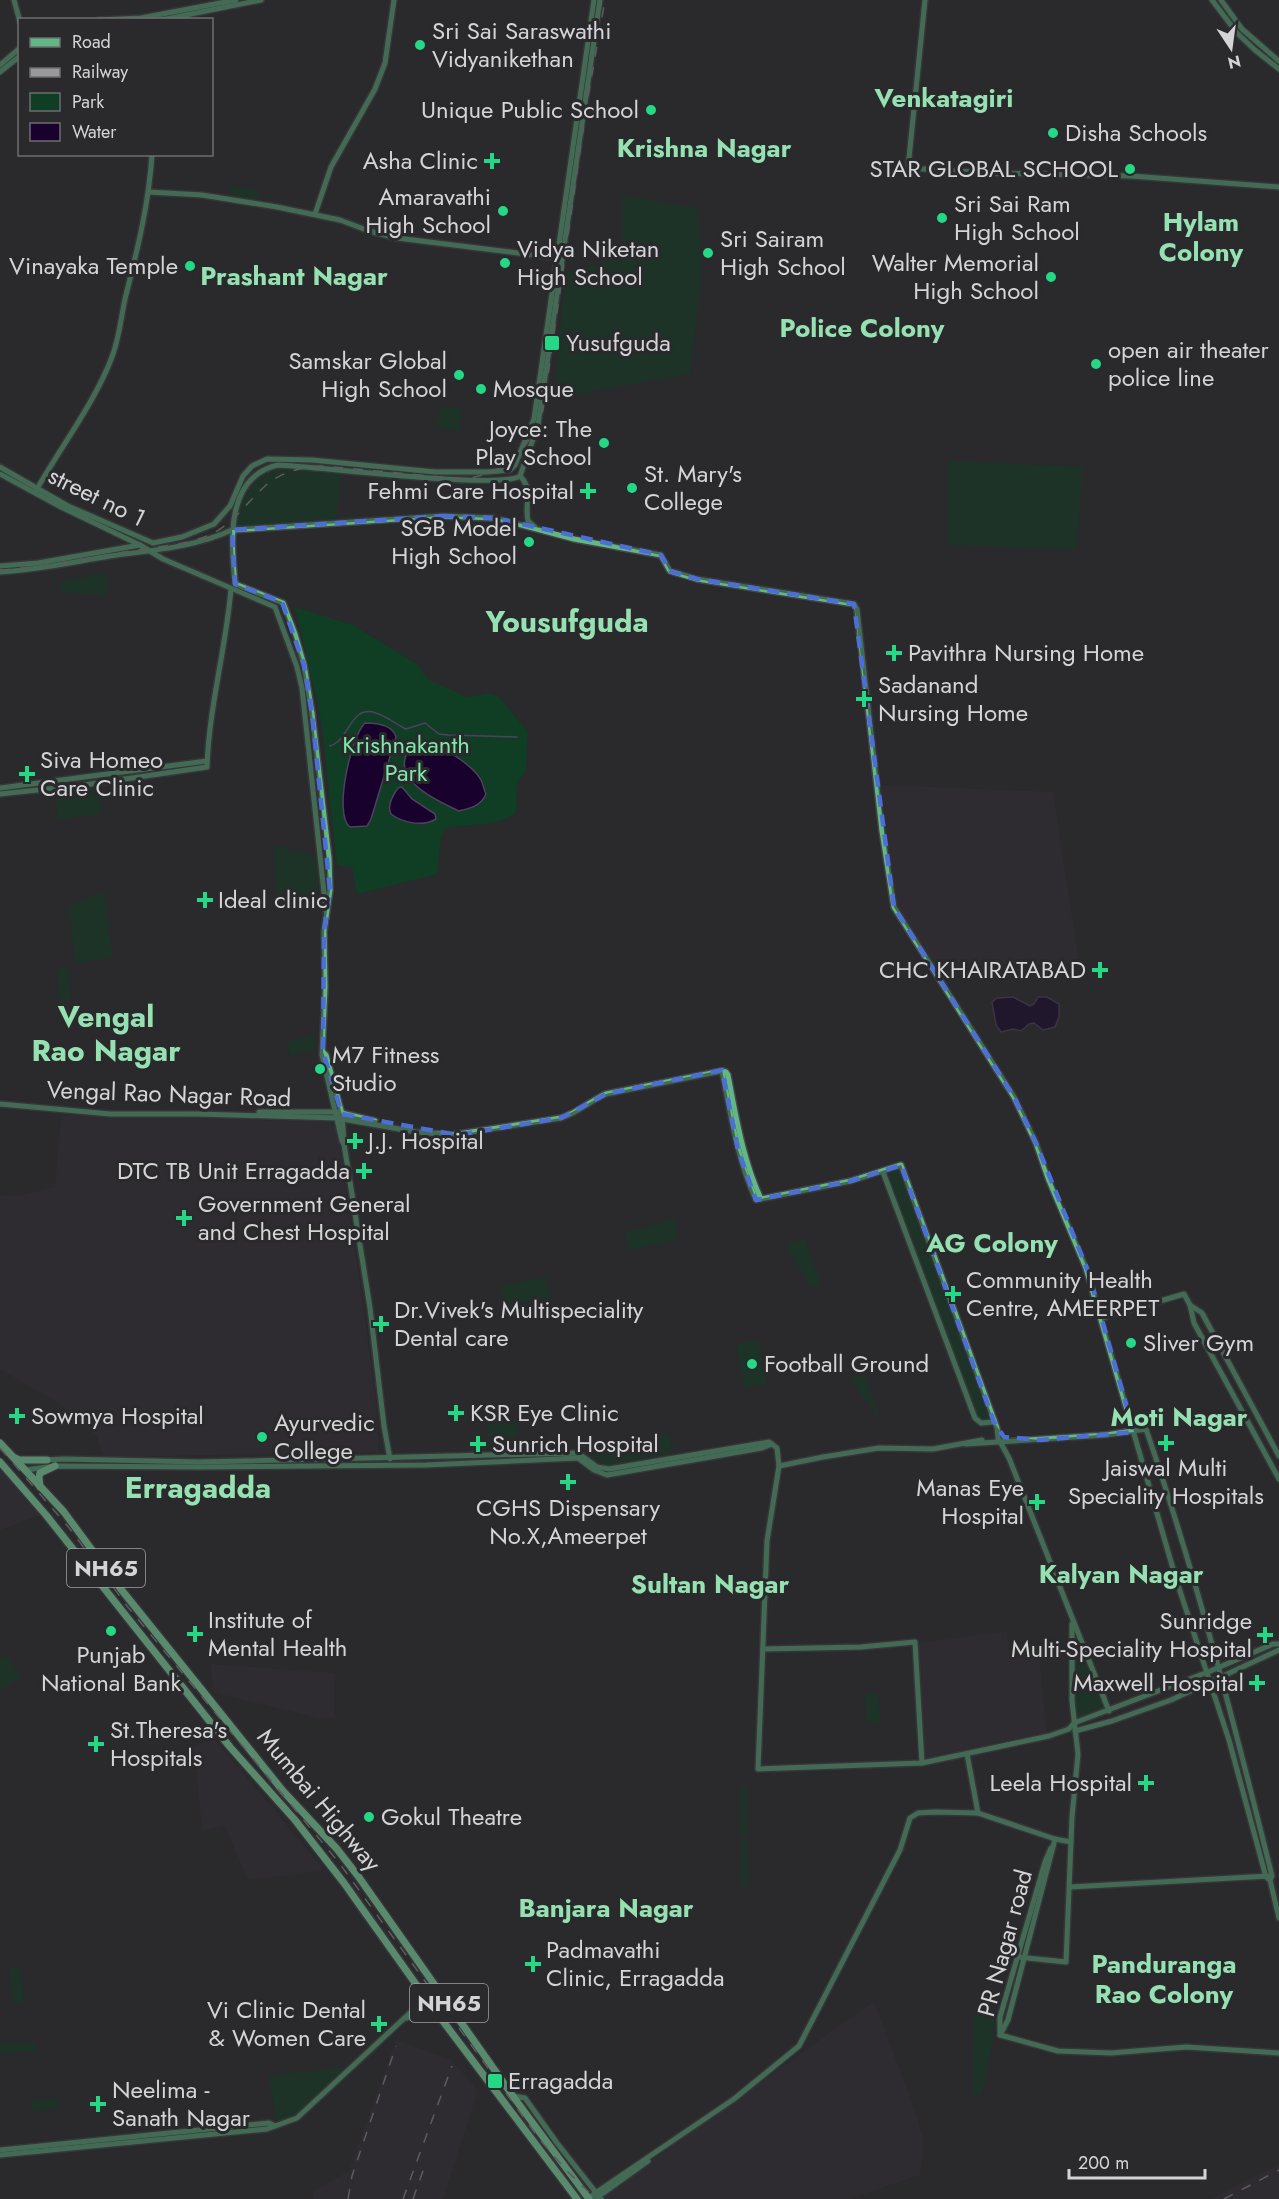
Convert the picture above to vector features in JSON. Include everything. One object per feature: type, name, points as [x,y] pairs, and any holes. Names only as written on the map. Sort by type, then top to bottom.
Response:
[{"type":"highway","name":"Mumbai Highway","points":[[0,1443],[64,1512],[120,1588],[283,1791],[337,1849],[535,2126],[556,2154],[595,2197]]},
{"type":"highway","points":[[13,1457],[19,1460],[47,1460]]},
{"type":"highway","name":"Mumbai Highway","points":[[0,1462],[46,1515],[230,1747],[295,1820],[343,1882],[428,2001]]},
{"type":"highway","points":[[40,1487],[40,1473],[55,1466]]},
{"type":"highway","points":[[170,1674],[182,1665]]},
{"type":"highway","points":[[274,1799],[283,1791]]},
{"type":"highway","name":"NH65","points":[[428,2001],[577,2199]]},
{"type":"highway","points":[[418,2012],[441,2018]]},
{"type":"highway","points":[[526,2132],[535,2126]]},
{"type":"highway","points":[[547,2160],[556,2154]]},
{"type":"main road","points":[[14,0],[19,18]]},
{"type":"main road","points":[[141,18],[236,0]]},
{"type":"main road","points":[[171,18],[261,0]]},
{"type":"main road","points":[[315,214],[331,167],[375,89],[385,63],[394,0]]},
{"type":"main road","points":[[288,462],[465,481],[503,481],[520,476],[538,425],[594,0]]},
{"type":"main road","points":[[390,1461],[345,1144],[342,1141],[340,1116],[326,1054],[322,1052],[324,931],[330,890],[329,858],[304,664],[282,602],[236,585],[232,530],[233,506],[254,475],[264,468],[288,462],[435,472],[510,470],[515,465],[534,419],[600,0]]},
{"type":"main road","points":[[925,0],[908,168],[987,174],[1131,176],[1279,187]]},
{"type":"main road","points":[[1212,0],[1237,33],[1279,69]]},
{"type":"main road","points":[[1221,0],[1247,34],[1279,61]]},
{"type":"main road","points":[[0,65],[18,50]]},
{"type":"main road","points":[[0,72],[18,58]]},
{"type":"main road","points":[[38,489],[84,414],[113,356],[150,192],[152,156]]},
{"type":"main road","points":[[150,192],[202,195],[315,214],[397,238],[560,258]]},
{"type":"main road","name":"street no 1","points":[[0,467],[72,510],[153,543],[182,537],[214,524],[233,506]]},
{"type":"main road","name":"street no 1","points":[[0,474],[152,551],[162,559],[275,607]]},
{"type":"main road","points":[[520,476],[526,482],[529,496],[527,516],[528,521],[534,527],[654,554],[663,557],[670,571],[697,579],[854,604],[857,609],[867,707],[894,907],[1014,1097],[1036,1143],[1048,1178],[1086,1268],[1176,1578],[1211,1680],[1270,1878]]},
{"type":"main road","points":[[0,572],[37,569],[95,558],[152,551],[206,541],[232,530],[442,516],[499,519],[654,554]]},
{"type":"main road","points":[[0,567],[38,563],[153,543]]},
{"type":"main road","points":[[207,764],[231,589]]},
{"type":"main road","points":[[282,602],[275,607],[297,667],[302,688],[326,912]]},
{"type":"main road","points":[[0,788],[207,764]]},
{"type":"main road","points":[[0,794],[84,785],[207,764]]},
{"type":"main road","name":"Vengal Rao Nagar Road","points":[[3,1103],[110,1111],[340,1116],[421,1132],[457,1135],[561,1118],[574,1114],[591,1101],[606,1094],[722,1071],[728,1075],[743,1146],[759,1200],[883,1172]]},
{"type":"main road","points":[[995,1425],[981,1423],[975,1418],[883,1172],[901,1165],[995,1425],[1109,1711]]},
{"type":"main road","points":[[1102,1318],[1184,1294],[1205,1342],[1279,1479]]},
{"type":"main road","points":[[1190,1305],[1202,1313],[1279,1456]]},
{"type":"main road","points":[[779,1466],[879,1448],[933,1449],[974,1441],[1021,1436],[1040,1440],[1146,1429],[1168,1495],[1217,1668],[1279,1918]]},
{"type":"main road","points":[[20,1464],[64,1459],[199,1462],[390,1461],[426,1465],[578,1458],[594,1470],[607,1475],[762,1448],[772,1444],[777,1448],[779,1466],[767,1541],[758,1769],[922,1763],[1049,1736],[1069,1729],[1074,1723],[1208,1672],[1273,1644],[1279,1644]]},
{"type":"main road","points":[[26,1470],[55,1466],[200,1467],[390,1461]]},
{"type":"main road","points":[[1021,1957],[1066,1962],[1071,1842],[1078,1754],[1072,1701],[1072,1619]]},
{"type":"main road","points":[[763,1649],[861,1647],[915,1642],[922,1763]]},
{"type":"main road","points":[[1069,1729],[1077,1731],[1171,1700],[1279,1650]]},
{"type":"main road","points":[[967,1754],[978,1813]]},
{"type":"main road","points":[[513,2096],[525,2098],[595,2197],[760,2080],[799,2046],[900,1850],[910,1818],[918,1813],[978,1813],[1054,1839],[1071,1842]]},
{"type":"main road","name":"PR Nagar road","points":[[1054,1839],[1021,1957],[1008,2020],[1000,2035],[1058,2051],[1111,2053],[1186,2047],[1279,2054]]},
{"type":"main road","points":[[1070,1887],[1218,1878],[1270,1878]]},
{"type":"main road","points":[[403,2021],[418,2012],[428,2001]]},
{"type":"main road","points":[[0,2155],[267,2129],[297,2118],[428,2001]]},
{"type":"main road","points":[[0,2150],[205,2128],[269,2123],[275,2126]]},
{"type":"highlighted area","points":[[443,516],[495,518],[661,555],[670,571],[697,579],[854,604],[894,907],[1014,1097],[1036,1143],[1088,1271],[1134,1432],[1040,1440],[1004,1437],[994,1422],[901,1165],[851,1181],[756,1200],[738,1150],[722,1070],[606,1094],[561,1118],[457,1135],[342,1114],[323,1052],[324,931],[330,890],[312,713],[304,665],[282,602],[235,584],[232,530]]},
{"type":"shaded area","points":[[881,785],[1053,792],[1079,963],[934,969],[894,903]]},
{"type":"shaded area","points":[[61,1115],[329,1122],[337,1128],[375,1395],[379,1452],[103,1457],[97,1436],[60,1404],[0,1369],[0,1195],[18,1196],[55,1187]]},
{"type":"shaded area","points":[[0,1465],[40,1515],[0,1530]]},
{"type":"shaded area","points":[[1006,1631],[1010,1654],[1038,1649],[1047,1732],[924,1758],[917,1643]]},
{"type":"shaded area","points":[[211,1664],[334,1673],[334,1717],[322,1719],[213,1692]]},
{"type":"shaded area","points":[[213,1738],[323,1868],[321,1871],[248,1880],[225,1826],[202,1831],[194,1747]]},
{"type":"shaded area","points":[[874,2001],[914,2108],[924,2142],[920,2175],[849,2199],[603,2199],[601,2197]]},
{"type":"shaded area","points":[[396,2040],[452,2060],[478,2091],[443,2199],[313,2199],[312,2192],[349,2171]]},
{"type":"shaded area","points":[[1279,2164],[1279,2199],[1210,2199]]},
{"type":"green space","points":[[231,185],[258,190],[257,200],[230,195]]},
{"type":"green space","points":[[623,195],[697,208],[702,272],[690,374],[554,398],[565,272],[623,258]]},
{"type":"green space","points":[[440,407],[462,409],[460,431],[437,428]]},
{"type":"green space","points":[[948,461],[1083,467],[1076,550],[948,545]]},
{"type":"green space","points":[[278,469],[342,472],[336,521],[236,529],[237,507],[259,478]]},
{"type":"green space","points":[[108,573],[106,596],[62,592],[61,581]]},
{"type":"green space","name":"Krishnakanth Park","points":[[295,607],[353,625],[417,664],[427,679],[467,697],[488,693],[498,696],[528,732],[526,770],[517,783],[516,812],[500,821],[444,829],[437,874],[357,894],[352,867],[337,865],[321,720]]},
{"type":"green space","points":[[99,780],[101,814],[58,820],[54,786]]},
{"type":"green space","points":[[287,846],[289,852],[301,851],[317,858],[319,875],[317,907],[277,900],[274,847]]},
{"type":"green space","points":[[104,891],[113,958],[75,963],[69,906]]},
{"type":"green space","points":[[68,967],[71,1000],[59,1002],[57,969]]},
{"type":"green space","points":[[313,1035],[316,1049],[290,1055],[287,1042]]},
{"type":"green space","points":[[901,1165],[994,1422],[981,1423],[975,1418],[883,1172]]},
{"type":"green space","points":[[675,1219],[678,1240],[629,1250],[625,1232]]},
{"type":"green space","points":[[805,1239],[821,1285],[811,1288],[786,1245]]},
{"type":"green space","points":[[546,1277],[550,1297],[505,1306],[501,1285]]},
{"type":"green space","name":"Football Ground","points":[[758,1340],[767,1384],[745,1388],[736,1344]]},
{"type":"green space","points":[[864,1374],[881,1422],[850,1379]]},
{"type":"green space","points":[[516,1421],[518,1453],[491,1454],[487,1423]]},
{"type":"green space","points":[[669,1434],[672,1453],[609,1465],[589,1457],[589,1453]]},
{"type":"green space","points":[[1074,1633],[1105,1710],[1077,1720],[1074,1699]]},
{"type":"green space","points":[[6,1655],[21,1676],[0,1691],[0,1659]]},
{"type":"green space","points":[[865,1693],[878,1693],[881,1723],[866,1722]]},
{"type":"green space","points":[[740,1787],[746,1787],[747,1836],[741,1837]]},
{"type":"green space","points":[[741,1840],[747,1840],[747,1887],[741,1887]]},
{"type":"green space","points":[[20,1967],[24,2003],[13,2003],[9,1968]]},
{"type":"green space","points":[[974,2014],[997,2019],[982,2095],[973,2094]]},
{"type":"green space","points":[[31,2042],[35,2044],[35,2051],[0,2054],[0,2044]]},
{"type":"green space","points":[[347,2067],[297,2115],[277,2124],[269,2077]]},
{"type":"green space","points":[[57,2099],[59,2108],[32,2111],[32,2101]]},
{"type":"water","points":[[365,723],[388,727],[396,737],[371,819],[367,826],[350,827],[345,820],[343,808],[346,775],[354,743]]},
{"type":"water","points":[[419,741],[435,745],[470,767],[481,780],[486,794],[481,801],[475,806],[459,811],[432,797],[414,784],[405,768],[405,759],[410,748]]},
{"type":"water","points":[[402,787],[412,799],[435,814],[436,819],[425,823],[413,823],[391,814],[391,801],[398,788]]},
{"type":"water","points":[[1013,997],[1030,1006],[1038,997],[1047,997],[1059,1004],[1059,1017],[1055,1027],[1043,1030],[1034,1023],[1021,1031],[1013,1029],[1001,1032],[996,1025],[992,1002],[997,998]]},
{"type":"waterway","points":[[330,746],[342,737],[355,718],[367,712],[380,714],[406,729],[425,723],[439,734],[517,737]]},
{"type":"railway","points":[[0,570],[173,545],[201,538],[225,526],[270,482],[299,469],[323,466],[463,479],[491,472],[514,458],[531,437],[543,410],[587,103],[605,0]]},
{"type":"railway","points":[[0,1448],[70,1529],[127,1606],[340,1864],[540,2140],[596,2199]]},
{"type":"railway","points":[[348,2199],[352,2176],[396,2046]]},
{"type":"railway","points":[[403,2199],[452,2066]]},
{"type":"railway","points":[[413,2199],[424,2168]]},
{"type":"railway","points":[[1224,2199],[1279,2170]]},
{"type":"place","name":"Sri Sai Saraswathi Vidyanikethan","points":[[420,45]]},
{"type":"place","name":"Unique Public School","points":[[651,110]]},
{"type":"place","name":"Disha Schools","points":[[1053,133]]},
{"type":"place","name":"Asha Clinic","points":[[492,161]]},
{"type":"place","name":"STAR GLOBAL SCHOOL","points":[[1130,169]]},
{"type":"place","name":"Amaravathi High School","points":[[503,211]]},
{"type":"place","name":"Sri Sai Ram High School","points":[[942,218]]},
{"type":"place","name":"Sri Sairam High School","points":[[708,253]]},
{"type":"place","name":"Vidya Niketan High School","points":[[505,263]]},
{"type":"place","name":"Vinayaka Temple","points":[[190,266]]},
{"type":"place","name":"Walter Memorial High School","points":[[1051,277]]},
{"type":"place","name":"Yusufguda","points":[[552,343]]},
{"type":"place","name":"open air theater police line","points":[[1096,364]]},
{"type":"place","name":"Samskar Global High School","points":[[459,375]]},
{"type":"place","name":"Mosque","points":[[481,389]]},
{"type":"place","name":"Joyce: The Play School","points":[[604,443]]},
{"type":"place","name":"St. Mary's College","points":[[632,488]]},
{"type":"place","name":"Fehmi Care Hospital","points":[[588,491]]},
{"type":"place","name":"SGB Model High School","points":[[529,542]]},
{"type":"place","name":"Pavithra Nursing Home","points":[[894,653]]},
{"type":"place","name":"Sadanand Nursing Home","points":[[864,699]]},
{"type":"place","name":"Siva Homeo Care Clinic","points":[[27,774]]},
{"type":"place","name":"Ideal clinic","points":[[205,900]]},
{"type":"place","name":"CHC KHAIRATABAD","points":[[1100,970]]},
{"type":"place","name":"M7 Fitness Studio","points":[[320,1069]]},
{"type":"place","name":"J.J. Hospital","points":[[355,1141]]},
{"type":"place","name":"DTC TB Unit Erragadda","points":[[364,1171]]},
{"type":"place","name":"Government General and Chest Hospital","points":[[184,1218]]},
{"type":"place","name":"Community Health Centre, AMEERPET","points":[[953,1294]]},
{"type":"place","name":"Dr.Vivek's Multispeciality Dental care","points":[[381,1324]]},
{"type":"place","name":"Sliver Gym","points":[[1131,1343]]},
{"type":"place","name":"Football Ground","points":[[752,1364]]},
{"type":"place","name":"KSR Eye Clinic","points":[[456,1413]]},
{"type":"place","name":"Sowmya Hospital","points":[[17,1416]]},
{"type":"place","name":"Ayurvedic College","points":[[262,1437]]},
{"type":"place","name":"Jaiswal Multi Speciality Hospitals","points":[[1166,1443]]},
{"type":"place","name":"Sunrich Hospital","points":[[478,1444]]},
{"type":"place","name":"CGHS Dispensary No.X,Ameerpet","points":[[568,1482]]},
{"type":"place","name":"Manas Eye Hospital","points":[[1037,1502]]},
{"type":"place","name":"Punjab National Bank","points":[[111,1631]]},
{"type":"place","name":"Institute of Mental Health","points":[[195,1634]]},
{"type":"place","name":"Sunridge Multi-Speciality Hospital","points":[[1265,1635]]},
{"type":"place","name":"Maxwell Hospital","points":[[1257,1683]]},
{"type":"place","name":"St.Theresa's Hospitals","points":[[96,1744]]},
{"type":"place","name":"Leela Hospital","points":[[1146,1783]]},
{"type":"place","name":"Gokul Theatre","points":[[369,1817]]},
{"type":"place","name":"Padmavathi Clinic, Erragadda","points":[[533,1964]]},
{"type":"place","name":"Vi Clinic Dental & Women Care","points":[[379,2024]]},
{"type":"place","name":"Erragadda","points":[[495,2081]]},
{"type":"place","name":"Neelima - Sanath Nagar","points":[[98,2104]]},
{"type":"district","name":"Venkatagiri","points":[[944,98]]},
{"type":"district","name":"Krishna Nagar","points":[[704,148]]},
{"type":"district","name":"Hylam Colony","points":[[1201,237]]},
{"type":"district","name":"Prashant Nagar","points":[[294,276]]},
{"type":"district","name":"Police Colony","points":[[862,328]]},
{"type":"district","name":"Yousufguda","points":[[567,622]]},
{"type":"district","name":"Vengal Rao Nagar","points":[[106,1034]]},
{"type":"district","name":"AG Colony","points":[[992,1243]]},
{"type":"district","name":"Moti Nagar","points":[[1179,1417]]},
{"type":"district","name":"Erragadda","points":[[198,1488]]},
{"type":"district","name":"Kalyan Nagar","points":[[1121,1574]]},
{"type":"district","name":"Sultan Nagar","points":[[710,1584]]},
{"type":"district","name":"Banjara Nagar","points":[[606,1908]]},
{"type":"district","name":"Panduranga Rao Colony","points":[[1164,1978]]}]
